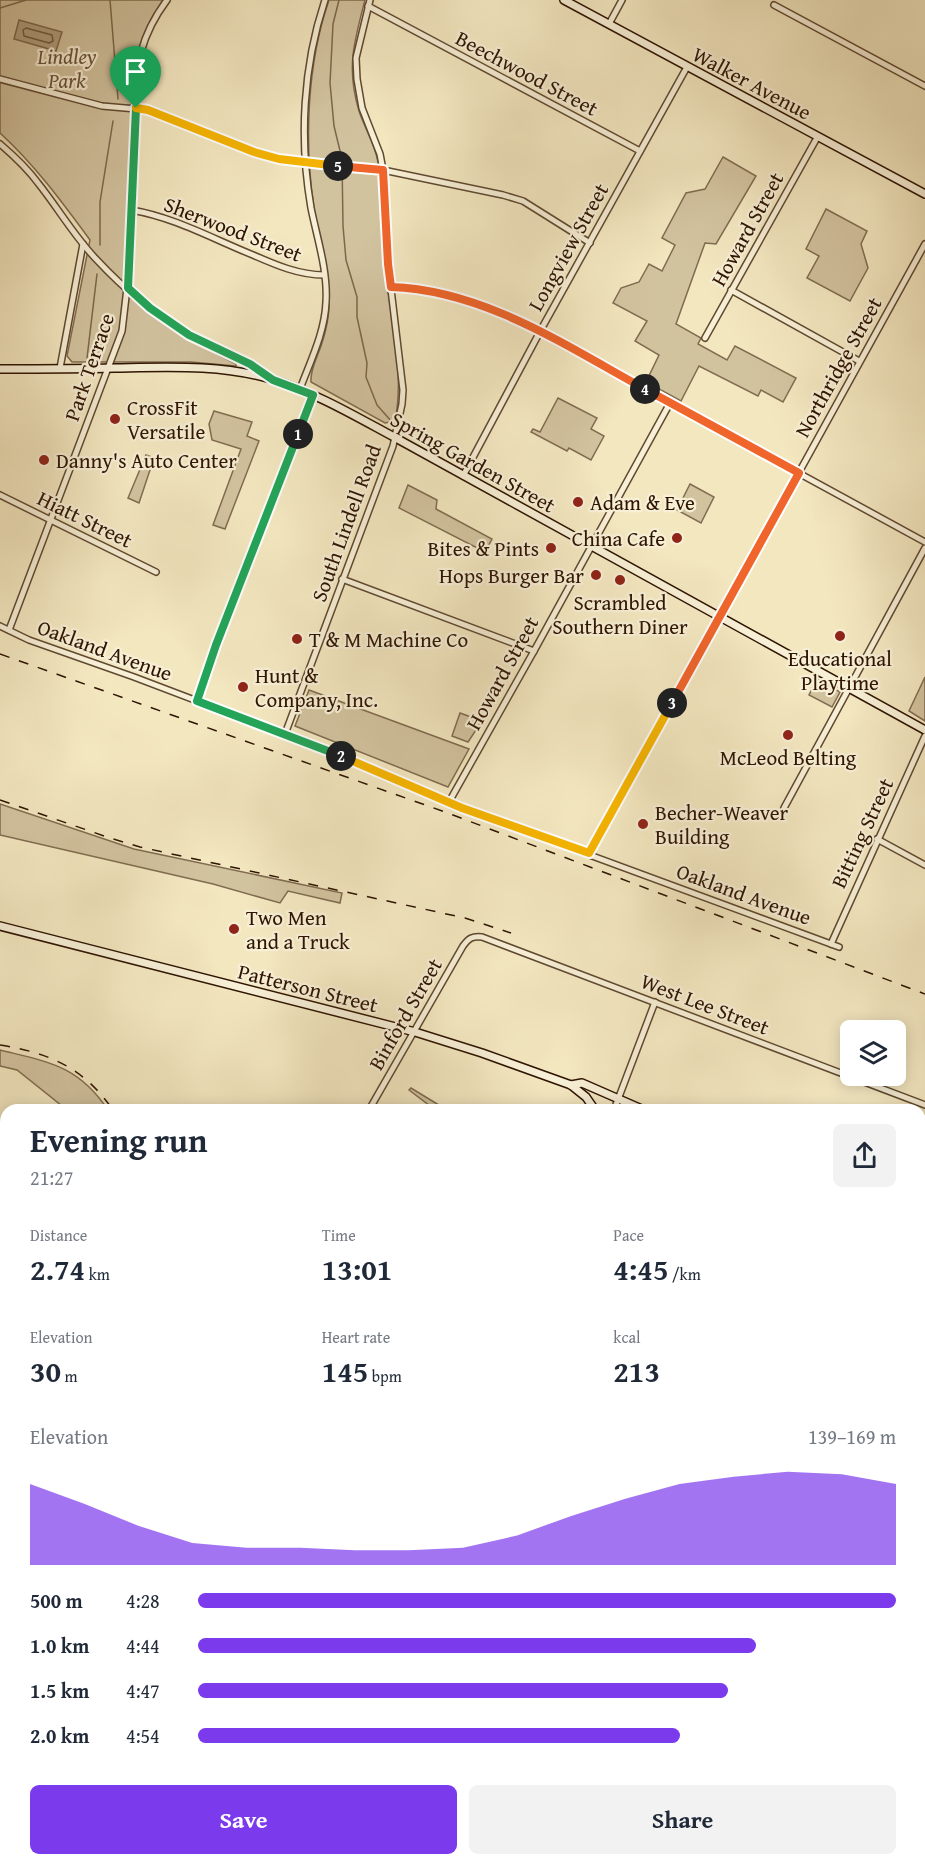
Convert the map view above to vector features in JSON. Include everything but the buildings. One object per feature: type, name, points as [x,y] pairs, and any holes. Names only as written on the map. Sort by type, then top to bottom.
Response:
[{"type":"main road","name":"Walker Avenue","points":[[564,0],[925,194]]},
{"type":"main road","name":"Spring Garden Street","points":[[0,369],[195,368],[252,375],[300,389],[394,437],[925,730]]},
{"type":"main road","name":"Patterson Street","points":[[0,926],[414,1032],[571,1085],[591,1104]]},
{"type":"main road","points":[[571,1085],[582,1083],[631,1104]]},
{"type":"street","name":"Park Terrace","points":[[9,630],[122,332],[128,288],[136,108],[135,78],[144,41],[167,0]]},
{"type":"street","points":[[300,389],[321,331],[326,304],[324,275],[311,208],[306,163],[305,110],[314,41],[325,0]]},
{"type":"street","points":[[609,24],[622,0]]},
{"type":"street","name":"Beechwood Street","points":[[368,3],[640,151]]},
{"type":"street","name":"South Lindell Road","points":[[285,734],[393,446],[402,404],[403,390],[387,254],[383,170],[380,154],[362,108],[357,79],[356,58],[368,3]]},
{"type":"street","points":[[774,5],[925,86]]},
{"type":"street","name":"Longview Street","points":[[463,476],[687,67]]},
{"type":"street","points":[[0,79],[102,106],[148,110],[254,152],[279,159],[383,170],[523,201],[590,243]]},
{"type":"street","name":"Howard Street","points":[[705,338],[818,136]]},
{"type":"street","points":[[0,144],[37,181],[97,260],[150,308],[189,335],[250,364],[273,380]]},
{"type":"street","name":"Sherwood Street","points":[[131,210],[172,221],[276,265],[307,275],[324,275]]},
{"type":"street","points":[[60,368],[83,244]]},
{"type":"street","name":"Northridge Street","points":[[589,853],[925,244]]},
{"type":"street","points":[[391,287],[433,292],[480,305],[540,332],[925,543]]},
{"type":"street","points":[[731,290],[859,361]]},
{"type":"street","points":[[197,701],[216,645],[313,395]]},
{"type":"street","name":"Howard Street","points":[[449,802],[670,403]]},
{"type":"street","name":"Hiatt Street","points":[[0,495],[156,572]]},
{"type":"street","points":[[784,808],[925,548]]},
{"type":"street","points":[[342,579],[534,651]]},
{"type":"street","name":"Oakland Avenue","points":[[0,626],[36,643],[350,759],[449,802],[839,947]]},
{"type":"street","name":"Bitting Street","points":[[831,944],[925,736]]},
{"type":"street","points":[[877,839],[925,865]]},
{"type":"street","name":"Binford Street","points":[[372,1104],[463,946],[472,937]]},
{"type":"street","name":"West Lee Street","points":[[472,937],[482,937],[922,1104]]},
{"type":"street","points":[[616,1104],[655,1002]]},
{"type":"green space","name":"Lindley Park","points":[[0,0],[163,0],[142,39],[133,80],[124,293],[187,338],[236,366],[191,362],[72,362],[67,356],[90,240],[36,171],[0,133]]},
{"type":"green space","points":[[329,0],[365,0],[355,42],[352,68],[359,111],[377,155],[386,271],[398,365],[398,402],[395,421],[385,423],[311,382],[313,367],[326,328],[329,303],[326,267],[311,183],[309,130],[316,50]]},
{"type":"green space","points":[[723,157],[756,176],[716,244],[705,243],[676,324],[701,338],[698,344],[727,360],[735,346],[796,378],[783,402],[761,390],[758,396],[699,366],[681,401],[646,382],[659,355],[635,341],[647,321],[613,303],[621,288],[639,282],[649,264],[662,271],[675,245],[662,238],[686,193],[705,189]]},
{"type":"green space","points":[[826,209],[867,231],[861,244],[868,268],[850,301],[807,278],[819,256],[806,249]]},
{"type":"green space","points":[[558,398],[597,418],[591,429],[604,436],[591,460],[569,448],[567,451],[531,432],[533,429],[540,432]]},
{"type":"green space","points":[[214,411],[252,422],[247,436],[259,441],[225,529],[213,525],[241,449],[212,440],[209,424]]},
{"type":"green space","points":[[146,455],[154,458],[139,503],[128,498]]},
{"type":"green space","points":[[690,484],[714,497],[701,523],[677,510]]},
{"type":"green space","points":[[408,485],[437,500],[436,509],[492,539],[485,552],[399,508]]},
{"type":"green space","points":[[925,677],[925,721],[909,711]]},
{"type":"green space","points":[[817,679],[840,692],[832,707],[809,695]]},
{"type":"green space","points":[[309,690],[469,749],[448,787],[295,726]]},
{"type":"green space","points":[[460,713],[482,721],[468,742],[452,736]]},
{"type":"green space","points":[[0,804],[134,849],[342,893],[340,903],[288,891],[280,903],[213,884],[0,835]]},
{"type":"green space","points":[[0,1050],[47,1062],[73,1074],[85,1083],[104,1104],[60,1104],[17,1070],[0,1066]]},
{"type":"green space","points":[[411,1088],[437,1104],[427,1104],[409,1090]]},
{"type":"water","points":[[19,20],[62,32],[56,51],[14,39]]},
{"type":"waterway","points":[[0,8],[26,0]]},
{"type":"waterway","points":[[110,0],[118,99]]},
{"type":"waterway","points":[[339,0],[333,24],[330,83],[334,126],[342,159],[346,260],[357,297],[357,317],[367,363],[366,377],[377,405],[392,422]]},
{"type":"waterway","points":[[100,245],[100,202],[113,121]]},
{"type":"waterway","points":[[87,358],[97,274]]},
{"type":"railway","points":[[0,654],[445,812],[925,994]]},
{"type":"railway","points":[[0,800],[140,847],[465,918],[511,933]]},
{"type":"railway","points":[[0,1045],[35,1053],[64,1065],[90,1083],[109,1104]]},
{"type":"place","name":"CrossFit Versatile","points":[[115,419]]},
{"type":"place","name":"Danny's Auto Center","points":[[44,460]]},
{"type":"place","name":"Adam & Eve","points":[[578,502]]},
{"type":"place","name":"China Cafe","points":[[677,538]]},
{"type":"place","name":"Bites & Pints","points":[[551,548]]},
{"type":"place","name":"Hops Burger Bar","points":[[596,575]]},
{"type":"place","name":"Scrambled Southern Diner","points":[[620,580]]},
{"type":"place","name":"Educational Playtime","points":[[840,636]]},
{"type":"place","name":"T & M Machine Co","points":[[297,639]]},
{"type":"place","name":"Hunt & Company, Inc.","points":[[243,687]]},
{"type":"place","name":"McLeod Belting","points":[[788,735]]},
{"type":"place","name":"Becher-Weaver Building","points":[[643,824]]},
{"type":"place","name":"Two Men and a Truck","points":[[234,929]]},
{"type":"route","points":[[136,108],[148,110],[254,152],[279,159],[383,170],[391,287],[433,292],[506,315],[799,473],[589,853],[462,808],[350,759],[197,701],[216,645],[313,395],[273,380],[250,364],[189,335],[150,308],[128,288],[136,108]]}]
